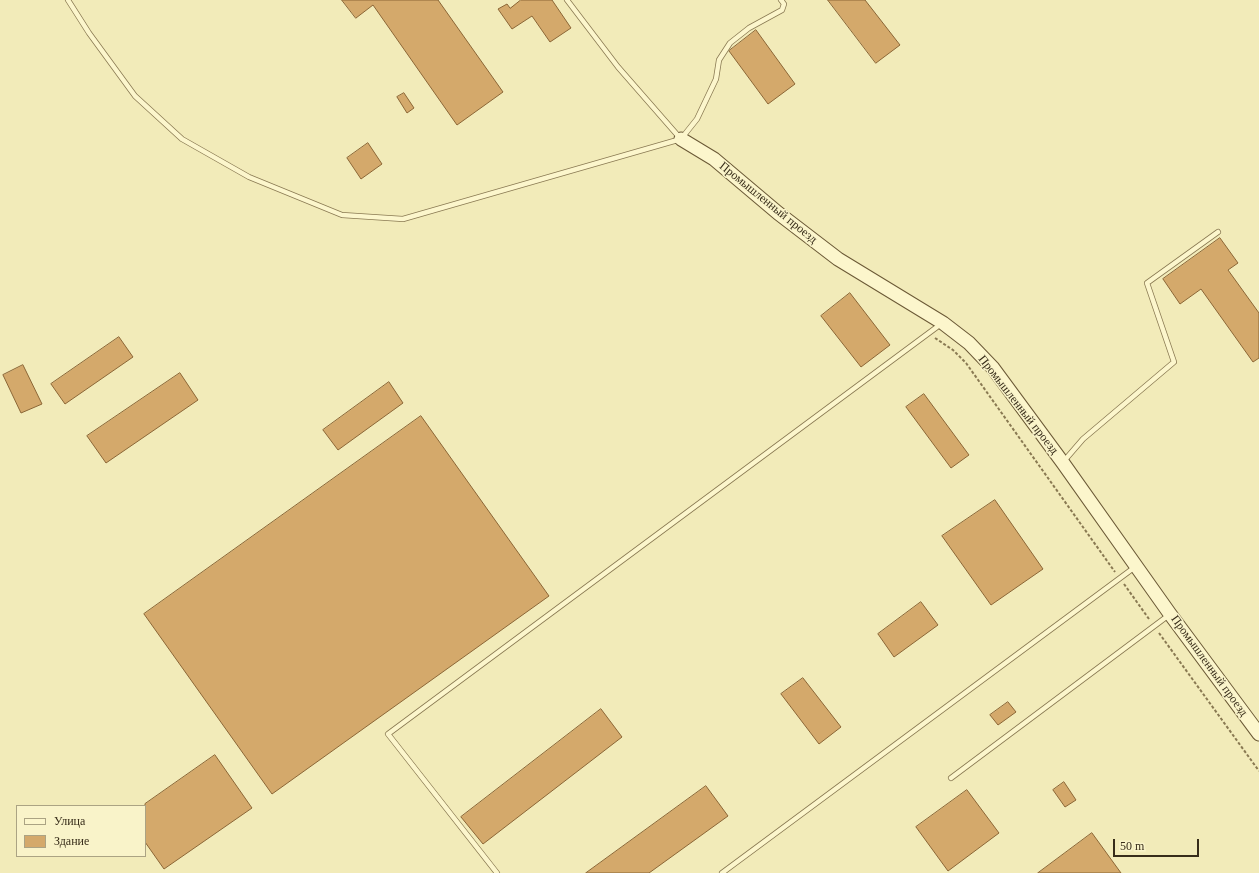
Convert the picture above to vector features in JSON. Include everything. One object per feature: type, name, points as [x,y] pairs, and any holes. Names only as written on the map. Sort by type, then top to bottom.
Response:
[{"type":"street","name":"Промышленный проезд","points":[[681,139],[714,159],[778,213],[838,259],[943,323],[969,344],[992,368],[1063,463],[1170,614],[1259,734]]},
{"type":"lane","points":[[68,0],[89,33],[135,96],[182,139],[249,177],[342,215],[403,219],[681,139],[697,119],[716,79],[719,60],[730,43],[749,28],[782,10],[784,4],[781,0]]},
{"type":"lane","points":[[567,0],[618,67],[681,139]]},
{"type":"lane","points":[[1063,463],[1083,439],[1174,362],[1147,283],[1218,232]]},
{"type":"lane","points":[[497,873],[388,734],[943,323]]},
{"type":"lane","points":[[722,873],[1136,566]]},
{"type":"lane","points":[[951,778],[1170,614]]},
{"type":"path","points":[[928,334],[954,350],[966,363],[1259,771]]},
{"type":"building","points":[[342,0],[438,0],[503,92],[457,125],[373,5],[356,18]]},
{"type":"building","points":[[521,0],[552,0],[571,28],[550,42],[532,16],[512,29],[498,9],[507,4],[510,8]]},
{"type":"building","points":[[828,0],[865,0],[900,45],[876,63]]},
{"type":"building","points":[[756,30],[795,84],[768,104],[729,51]]},
{"type":"building","points":[[404,93],[414,108],[407,113],[397,97]]},
{"type":"building","points":[[368,143],[382,164],[361,179],[347,158]]},
{"type":"building","points":[[1220,238],[1238,263],[1228,270],[1259,313],[1259,358],[1253,362],[1201,289],[1180,304],[1163,279]]},
{"type":"building","points":[[850,293],[890,345],[861,367],[821,316]]},
{"type":"building","points":[[119,337],[133,357],[65,404],[51,384]]},
{"type":"building","points":[[23,365],[42,404],[21,413],[3,375]]},
{"type":"building","points":[[180,373],[198,400],[106,463],[87,436]]},
{"type":"building","points":[[389,382],[403,403],[338,450],[323,430]]},
{"type":"building","points":[[924,394],[969,455],[951,468],[906,407]]},
{"type":"building","points":[[421,416],[549,596],[272,794],[144,614]]},
{"type":"building","points":[[995,500],[1043,569],[991,605],[942,536]]},
{"type":"building","points":[[921,602],[938,625],[894,657],[878,634]]},
{"type":"building","points":[[803,678],[841,727],[819,744],[781,694]]},
{"type":"building","points":[[1008,702],[1016,712],[998,725],[990,715]]},
{"type":"building","points":[[601,709],[622,737],[483,844],[461,817]]},
{"type":"building","points":[[215,755],[252,808],[164,869],[146,843],[145,804]]},
{"type":"building","points":[[1064,782],[1076,800],[1065,807],[1053,790]]},
{"type":"building","points":[[706,786],[728,816],[649,873],[586,873]]},
{"type":"building","points":[[967,790],[999,833],[948,871],[916,827]]},
{"type":"building","points":[[1092,833],[1121,873],[1038,873]]}]
